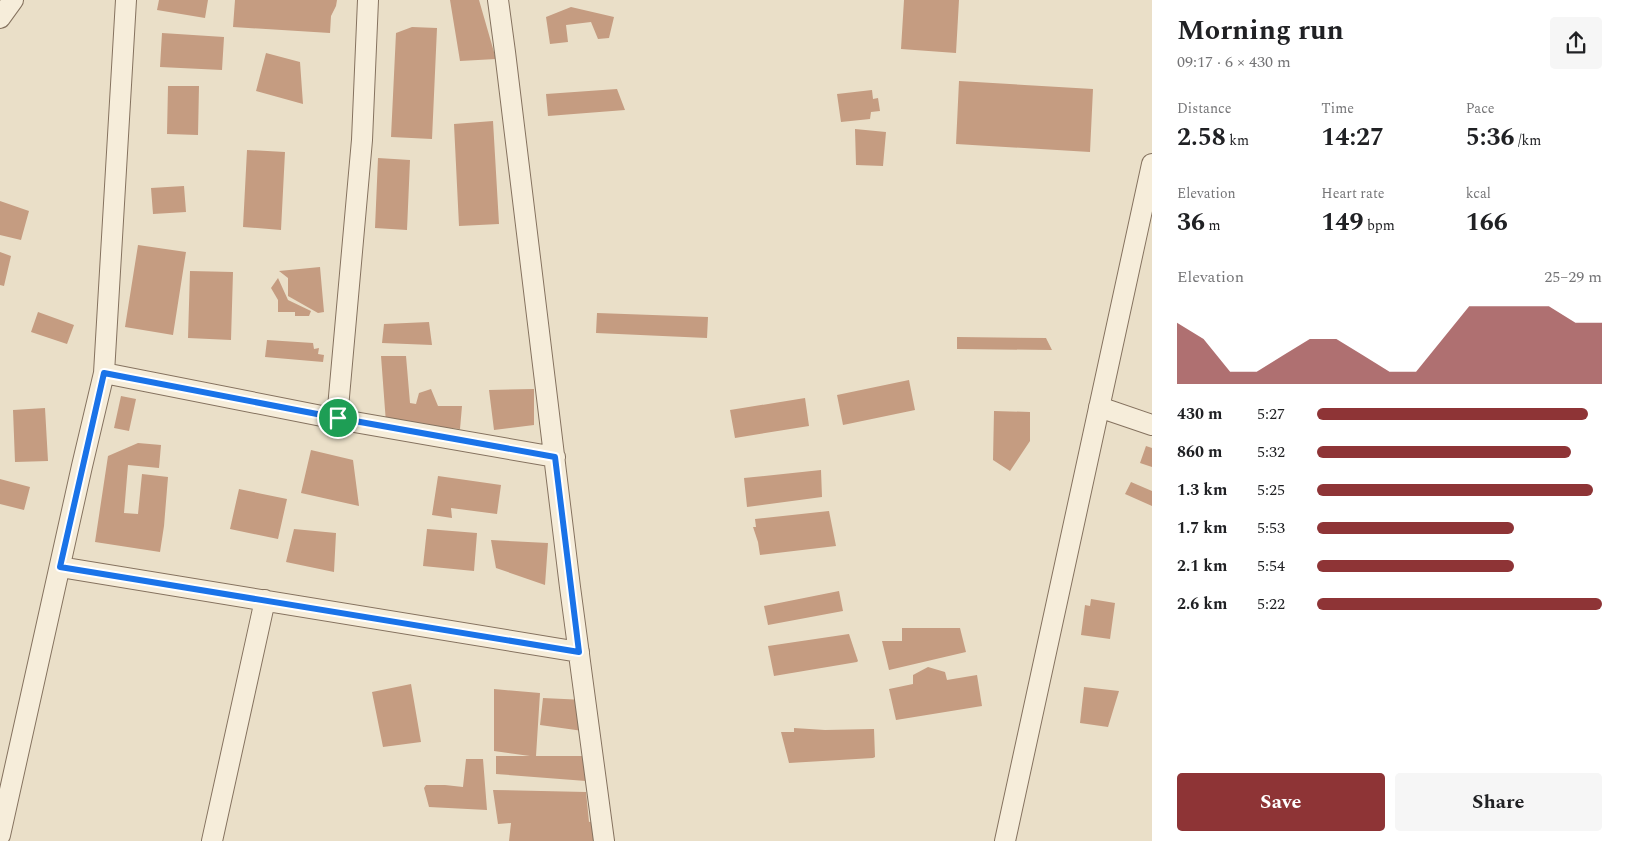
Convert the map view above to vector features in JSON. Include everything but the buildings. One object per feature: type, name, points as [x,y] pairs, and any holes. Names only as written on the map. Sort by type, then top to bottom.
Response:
[{"type":"street","points":[[0,18],[13,0]]},
{"type":"street","points":[[0,835],[104,373],[126,0]]},
{"type":"street","points":[[338,418],[362,140],[368,0]]},
{"type":"street","points":[[498,0],[604,841]]},
{"type":"street","points":[[1005,841],[1152,164]]},
{"type":"street","points":[[104,373],[555,457]]},
{"type":"street","points":[[1099,407],[1152,425]]},
{"type":"street","points":[[60,567],[579,652]]},
{"type":"street","points":[[212,841],[265,600]]},
{"type":"route","points":[[104,373],[338,418],[555,457],[579,652],[60,567],[104,373]]}]
